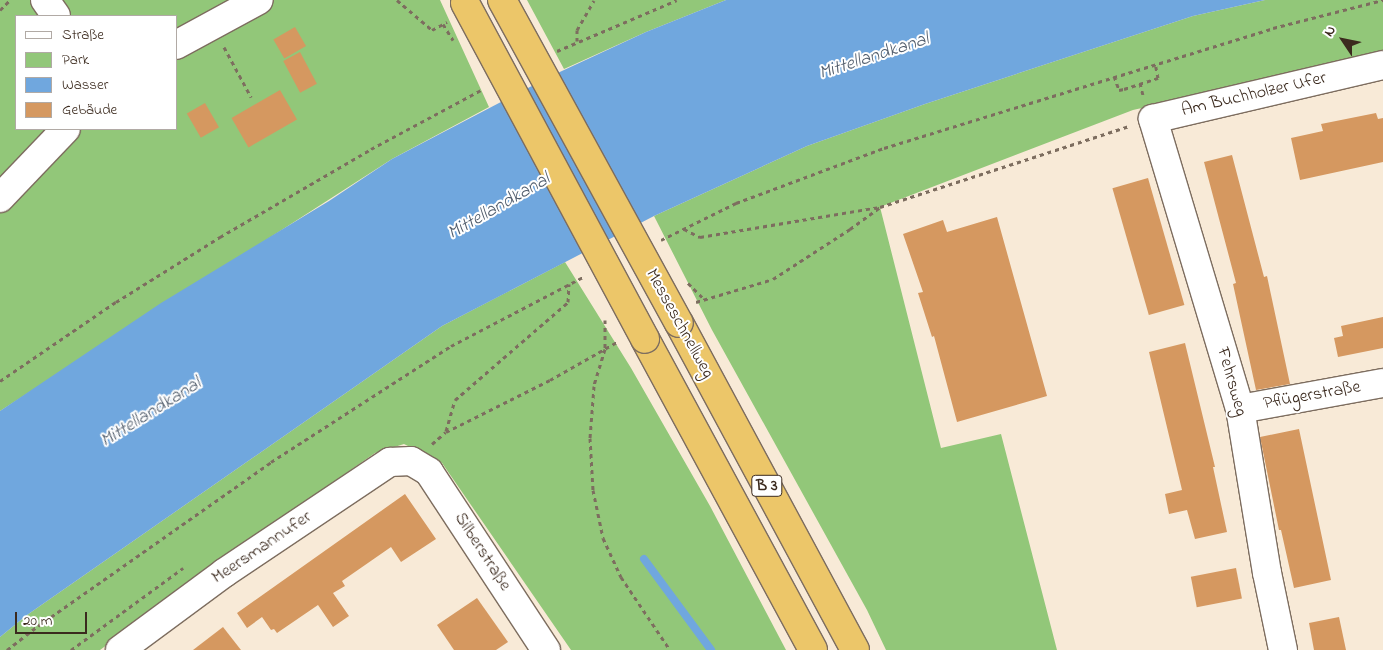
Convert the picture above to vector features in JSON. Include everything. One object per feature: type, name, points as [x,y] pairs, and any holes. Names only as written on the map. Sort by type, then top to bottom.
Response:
[{"type":"highway","name":"Messeschnellweg","points":[[502,0],[679,322],[855,650]]},
{"type":"highway","name":"Messeschnellweg","points":[[464,1],[634,339],[813,650]]},
{"type":"street","points":[[45,0],[55,15]]},
{"type":"street","points":[[178,45],[259,0]]},
{"type":"street","name":"Am Buchholzer Ufer","points":[[1149,108],[1383,65]]},
{"type":"street","name":"Fehrsweg","points":[[1149,108],[1240,409],[1267,573],[1283,650]]},
{"type":"street","points":[[0,198],[65,130]]},
{"type":"street","name":"Pflügerstraße","points":[[1240,409],[1383,383]]},
{"type":"street","name":"Meersmannufer","points":[[120,650],[224,573],[390,462],[411,462]]},
{"type":"street","name":"Silberstraße","points":[[411,462],[429,472],[546,650]]},
{"type":"path","points":[[0,10],[10,0]]},
{"type":"path","points":[[397,0],[432,30],[443,24]]},
{"type":"path","points":[[577,41],[577,30],[594,0]]},
{"type":"path","points":[[554,53],[577,41],[677,0]]},
{"type":"path","points":[[1140,84],[1149,108],[978,173],[880,207],[700,237],[684,229],[736,203],[884,148],[1114,75],[1273,28],[1383,0]]},
{"type":"path","points":[[212,26],[251,97]]},
{"type":"path","points":[[1114,75],[1119,90],[1140,84],[1158,78],[1155,63]]},
{"type":"path","points":[[0,381],[116,302],[220,237],[371,149],[491,84]]},
{"type":"path","points":[[704,299],[773,279],[850,229],[880,207]]},
{"type":"path","points":[[7,650],[38,626],[271,462],[451,346],[569,284],[568,302],[455,400],[446,432],[550,380],[605,349],[634,339]]},
{"type":"path","points":[[605,349],[594,386],[590,438],[593,490],[603,538],[621,577],[670,650]]},
{"type":"green space","points":[[0,0],[440,0],[489,107],[392,159],[0,411]]},
{"type":"green space","points":[[527,0],[726,0],[646,32],[564,69]]},
{"type":"green space","points":[[1265,0],[1383,0],[1383,55],[1133,110],[880,207],[941,448],[1001,434],[1057,650],[886,650],[867,610],[712,330],[654,216],[807,146],[925,104],[1193,16]]},
{"type":"green space","points":[[565,262],[631,368],[710,506],[786,650],[571,650],[442,463],[404,444],[375,453],[223,559],[100,650],[0,650],[0,637],[27,615],[442,326]]},
{"type":"water","name":"Mittellandkanal","points":[[726,0],[1265,0],[1193,16],[925,104],[807,146],[654,216],[442,326],[27,615],[0,637],[0,411],[161,303],[329,201],[392,159],[549,77],[646,32]]},
{"type":"building","points":[[295,27],[306,46],[284,59],[273,40]]},
{"type":"building","points":[[300,52],[317,84],[300,93],[283,61]]},
{"type":"building","points":[[280,90],[297,119],[249,147],[232,118]]},
{"type":"building","points":[[205,103],[219,127],[201,138],[187,113]]},
{"type":"building","points":[[1376,113],[1378,119],[1383,118],[1383,162],[1300,180],[1291,138],[1323,131],[1321,124]]},
{"type":"building","points":[[1232,155],[1264,277],[1267,276],[1290,384],[1256,390],[1233,284],[1236,283],[1204,162]]},
{"type":"building","points":[[1148,178],[1184,305],[1149,315],[1112,188]]},
{"type":"building","points":[[997,217],[1047,396],[957,422],[934,336],[932,337],[918,293],[923,292],[903,234],[943,220],[947,232]]},
{"type":"building","points":[[1383,317],[1383,348],[1338,357],[1334,338],[1343,336],[1341,326]]},
{"type":"building","points":[[1185,343],[1215,467],[1213,467],[1227,532],[1195,539],[1187,510],[1169,514],[1165,494],[1182,490],[1149,352]]},
{"type":"building","points":[[1299,429],[1331,580],[1294,588],[1281,530],[1279,530],[1260,437]]},
{"type":"building","points":[[405,494],[436,539],[401,562],[391,547],[342,581],[345,586],[333,593],[349,616],[333,627],[318,605],[277,633],[274,629],[271,630],[262,617],[247,628],[237,613]]},
{"type":"building","points":[[1236,568],[1242,598],[1197,607],[1191,577]]},
{"type":"building","points":[[477,598],[508,642],[496,650],[454,650],[437,625]]},
{"type":"building","points":[[1339,617],[1346,650],[1314,650],[1309,623]]},
{"type":"building","points":[[223,627],[241,650],[193,650]]},
{"type":"waterway","points":[[644,559],[711,650]]}]
